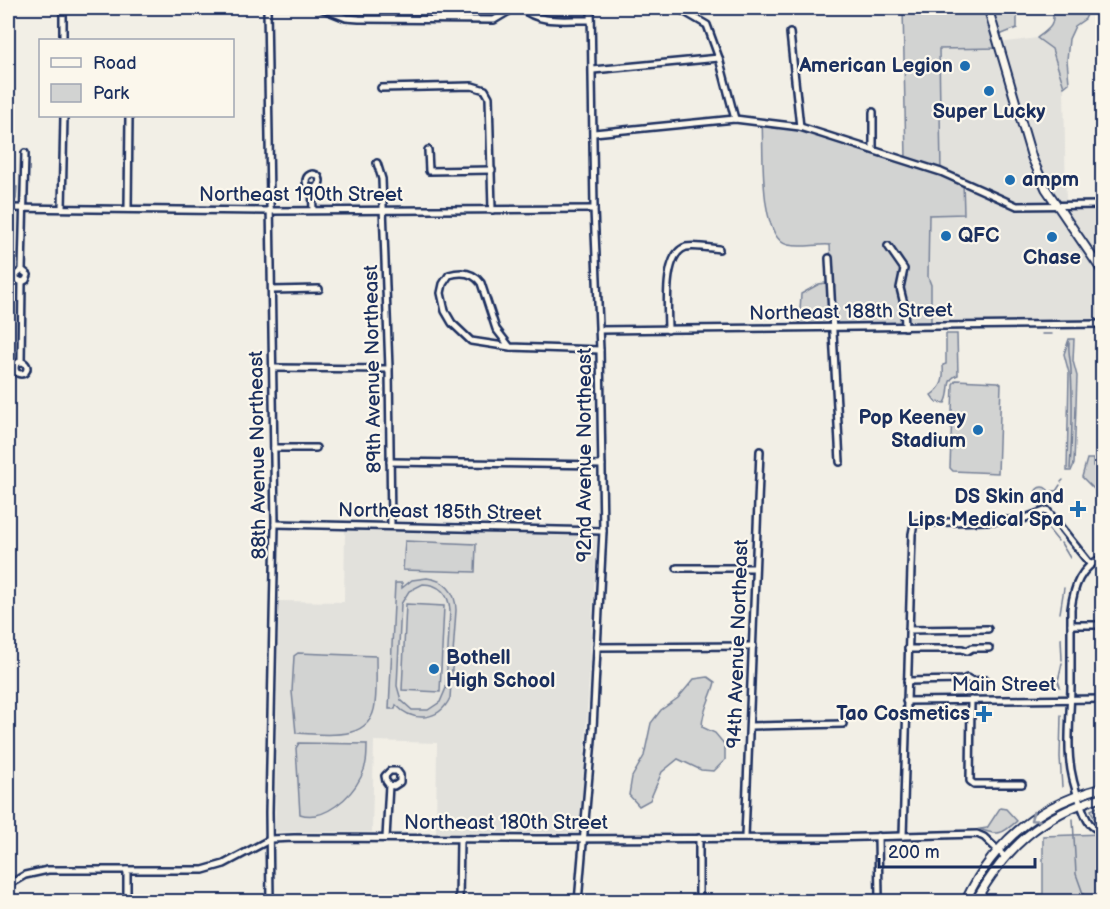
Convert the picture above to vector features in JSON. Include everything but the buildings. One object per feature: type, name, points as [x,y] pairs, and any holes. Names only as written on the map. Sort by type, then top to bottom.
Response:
[{"type":"main road","points":[[988,8],[1041,181],[1102,271]]},
{"type":"main road","points":[[966,902],[978,878],[998,850],[1012,836],[1042,812],[1077,795],[1102,788]]},
{"type":"main road","points":[[975,902],[996,866],[1029,833],[1080,804],[1102,797]]},
{"type":"street","points":[[63,8],[63,39]]},
{"type":"street","name":"88th Avenue Northeast","points":[[267,8],[275,524],[269,812],[270,902]]},
{"type":"street","points":[[321,8],[346,18],[359,20],[499,19],[514,8]]},
{"type":"street","points":[[521,8],[531,16],[540,19],[591,20]]},
{"type":"street","name":"92nd Avenue Northeast","points":[[578,902],[597,647],[603,531],[591,8]]},
{"type":"street","points":[[678,8],[707,25],[719,58],[735,119]]},
{"type":"street","points":[[790,33],[800,127]]},
{"type":"street","points":[[593,70],[719,58]]},
{"type":"street","points":[[381,88],[477,86],[485,90],[489,97],[492,210]]},
{"type":"street","points":[[873,112],[873,149]]},
{"type":"street","points":[[62,208],[64,117]]},
{"type":"street","points":[[128,209],[129,117]]},
{"type":"street","points":[[594,133],[735,119],[800,127],[941,172],[1017,206],[1102,205]]},
{"type":"street","points":[[428,150],[429,171],[492,170]]},
{"type":"street","points":[[21,362],[22,282],[16,279],[16,275],[22,270],[25,153]]},
{"type":"street","name":"89th Avenue Northeast","points":[[377,163],[382,179],[384,210],[391,526]]},
{"type":"street","points":[[312,188],[313,210]]},
{"type":"street","name":"Northeast 190th Street","points":[[8,208],[271,211],[594,209]]},
{"type":"street","points":[[888,246],[904,268],[900,288],[904,304],[905,327]]},
{"type":"street","points":[[668,330],[668,278],[680,251],[686,247],[719,249]]},
{"type":"street","points":[[829,258],[840,462]]},
{"type":"street","points":[[510,347],[496,329],[481,282],[477,277],[464,272],[449,275],[443,284],[441,293],[445,311],[452,323],[471,341],[510,347],[600,350]]},
{"type":"street","points":[[272,290],[320,289]]},
{"type":"street","name":"Northeast 188th Street","points":[[599,330],[1102,324]]},
{"type":"street","points":[[273,368],[389,369]]},
{"type":"street","points":[[274,448],[316,448]]},
{"type":"street","name":"94th Avenue Northeast","points":[[745,837],[760,451]]},
{"type":"street","points":[[390,462],[602,465]]},
{"type":"street","points":[[903,836],[914,525],[918,523],[1020,520],[1047,510],[1090,564]]},
{"type":"street","name":"Northeast 185th Street","points":[[275,524],[603,531]]},
{"type":"street","points":[[1102,558],[1090,564],[1078,581],[1073,594],[1068,735],[1068,763],[1080,804],[1088,822],[1102,831]]},
{"type":"street","points":[[677,568],[755,568]]},
{"type":"street","points":[[1071,625],[1102,625]]},
{"type":"street","points":[[909,630],[988,629]]},
{"type":"street","points":[[597,647],[753,646]]},
{"type":"street","points":[[908,649],[962,649],[967,651],[972,648],[989,648]]},
{"type":"street","points":[[907,681],[967,678],[972,681],[986,680]]},
{"type":"street","name":"Main Street","points":[[906,701],[1102,699]]},
{"type":"street","points":[[971,700],[970,781],[974,784],[1022,784]]},
{"type":"street","points":[[750,726],[843,724]]},
{"type":"street","points":[[386,838],[389,785]]},
{"type":"street","name":"Northeast 180th Street","points":[[8,885],[25,875],[48,870],[203,870],[224,864],[271,839],[584,839],[977,834],[984,837],[1005,857]]},
{"type":"street","points":[[836,901],[879,899],[878,836]]},
{"type":"street","points":[[699,838],[699,902]]},
{"type":"street","points":[[459,902],[460,839]]},
{"type":"street","points":[[127,902],[128,870]]},
{"type":"shaded area","points":[[1037,38],[1052,49],[1064,87],[1066,206],[1102,206],[1102,246],[1087,248],[1102,271],[1102,325],[931,326],[931,285],[928,277],[929,215],[964,214],[941,172],[939,49],[1000,48],[999,43]]},
{"type":"shaded area","name":"Bothell High School","points":[[345,529],[597,534],[579,833],[436,833],[437,743],[374,741],[372,832],[275,832],[279,601],[344,602]]},
{"type":"green space","points":[[903,8],[1017,8],[1017,28],[997,36],[1000,48],[939,49],[941,172],[963,181],[964,214],[929,215],[928,277],[931,285],[931,326],[799,328],[801,294],[819,284],[832,282],[830,245],[793,246],[778,239],[767,210],[764,191],[762,122],[800,127],[906,159]]},
{"type":"green space","points":[[1053,8],[1090,8],[1085,19],[1075,26],[1069,39],[1067,60],[1069,83],[1064,87],[1052,49],[1037,38],[1051,26]]},
{"type":"green space","points":[[8,187],[17,187],[16,199],[12,203],[8,203]]},
{"type":"green space","points":[[946,334],[957,334],[958,375],[951,380],[945,403],[936,402],[931,395],[938,389],[943,379],[943,365],[946,364]]},
{"type":"green space","points":[[1069,339],[1074,339],[1073,361],[1077,376],[1074,464],[1071,471],[1067,471],[1069,373],[1064,354]]},
{"type":"green space","points":[[956,380],[1001,384],[998,473],[953,471],[950,468],[953,384]]},
{"type":"green space","points":[[1087,459],[1093,459],[1096,471],[1102,471],[1099,491],[1096,491],[1082,477]]},
{"type":"green space","points":[[1039,487],[1045,487],[1049,494],[1045,501],[1039,501],[1035,497],[1035,491]]},
{"type":"green space","points":[[405,541],[476,544],[475,572],[403,570]]},
{"type":"green space","points":[[427,578],[444,584],[452,592],[456,610],[450,698],[439,711],[425,717],[410,715],[396,705],[395,709],[389,709],[395,583],[402,583],[402,588],[412,580]],"holes":[[[423,584],[429,584],[442,591],[448,599],[450,610],[446,688],[440,702],[428,710],[412,710],[401,700],[397,686],[401,604],[409,591]]]},
{"type":"green space","points":[[406,604],[444,606],[440,692],[402,690]]},
{"type":"green space","points":[[298,653],[376,656],[375,704],[372,716],[365,725],[356,731],[332,735],[296,733],[292,692],[294,656]]},
{"type":"green space","points":[[708,677],[715,682],[703,715],[702,727],[715,733],[725,745],[725,760],[714,771],[701,770],[678,759],[662,772],[650,800],[639,806],[629,795],[632,777],[644,756],[651,723],[661,710],[678,698],[694,679]]},
{"type":"green space","points":[[299,743],[367,744],[366,765],[351,792],[336,806],[309,816],[300,814],[296,748]]},
{"type":"green space","points":[[1102,805],[1102,824],[1094,818],[1091,810]]},
{"type":"green space","points":[[1000,808],[1006,809],[1017,821],[996,833],[980,829],[987,828]]},
{"type":"green space","points":[[1102,834],[1102,897],[1094,901],[1008,901],[1008,895],[1043,894],[1043,836]]},
{"type":"waterway","points":[[1042,334],[1052,334]]},
{"type":"waterway","points":[[1069,343],[1072,408],[1070,469]]},
{"type":"waterway","points":[[1052,491],[1056,491],[1060,485]]},
{"type":"waterway","points":[[1039,500],[1048,490]]},
{"type":"waterway","points":[[1045,525],[1058,541]]},
{"type":"waterway","points":[[1061,543],[1070,558]]},
{"type":"waterway","points":[[1060,613],[1064,588]]},
{"type":"waterway","points":[[1061,638],[1062,660]]},
{"type":"waterway","points":[[1060,687],[1058,681],[1062,663]]},
{"type":"waterway","points":[[1061,715],[1062,787]]},
{"type":"waterway","points":[[1073,819],[1076,874],[1086,902]]},
{"type":"place","name":"American Legion","points":[[965,66]]},
{"type":"place","name":"Super Lucky","points":[[989,91]]},
{"type":"place","name":"ampm","points":[[1010,180]]},
{"type":"place","name":"QFC","points":[[946,236]]},
{"type":"place","name":"Chase","points":[[1052,237]]},
{"type":"place","name":"Pop Keeney Stadium","points":[[978,430]]},
{"type":"place","name":"DS Skin and Lips Medical Spa","points":[[1078,509]]},
{"type":"place","name":"Bothell High School","points":[[434,669]]},
{"type":"place","name":"Tao Cosmetics","points":[[984,714]]}]
